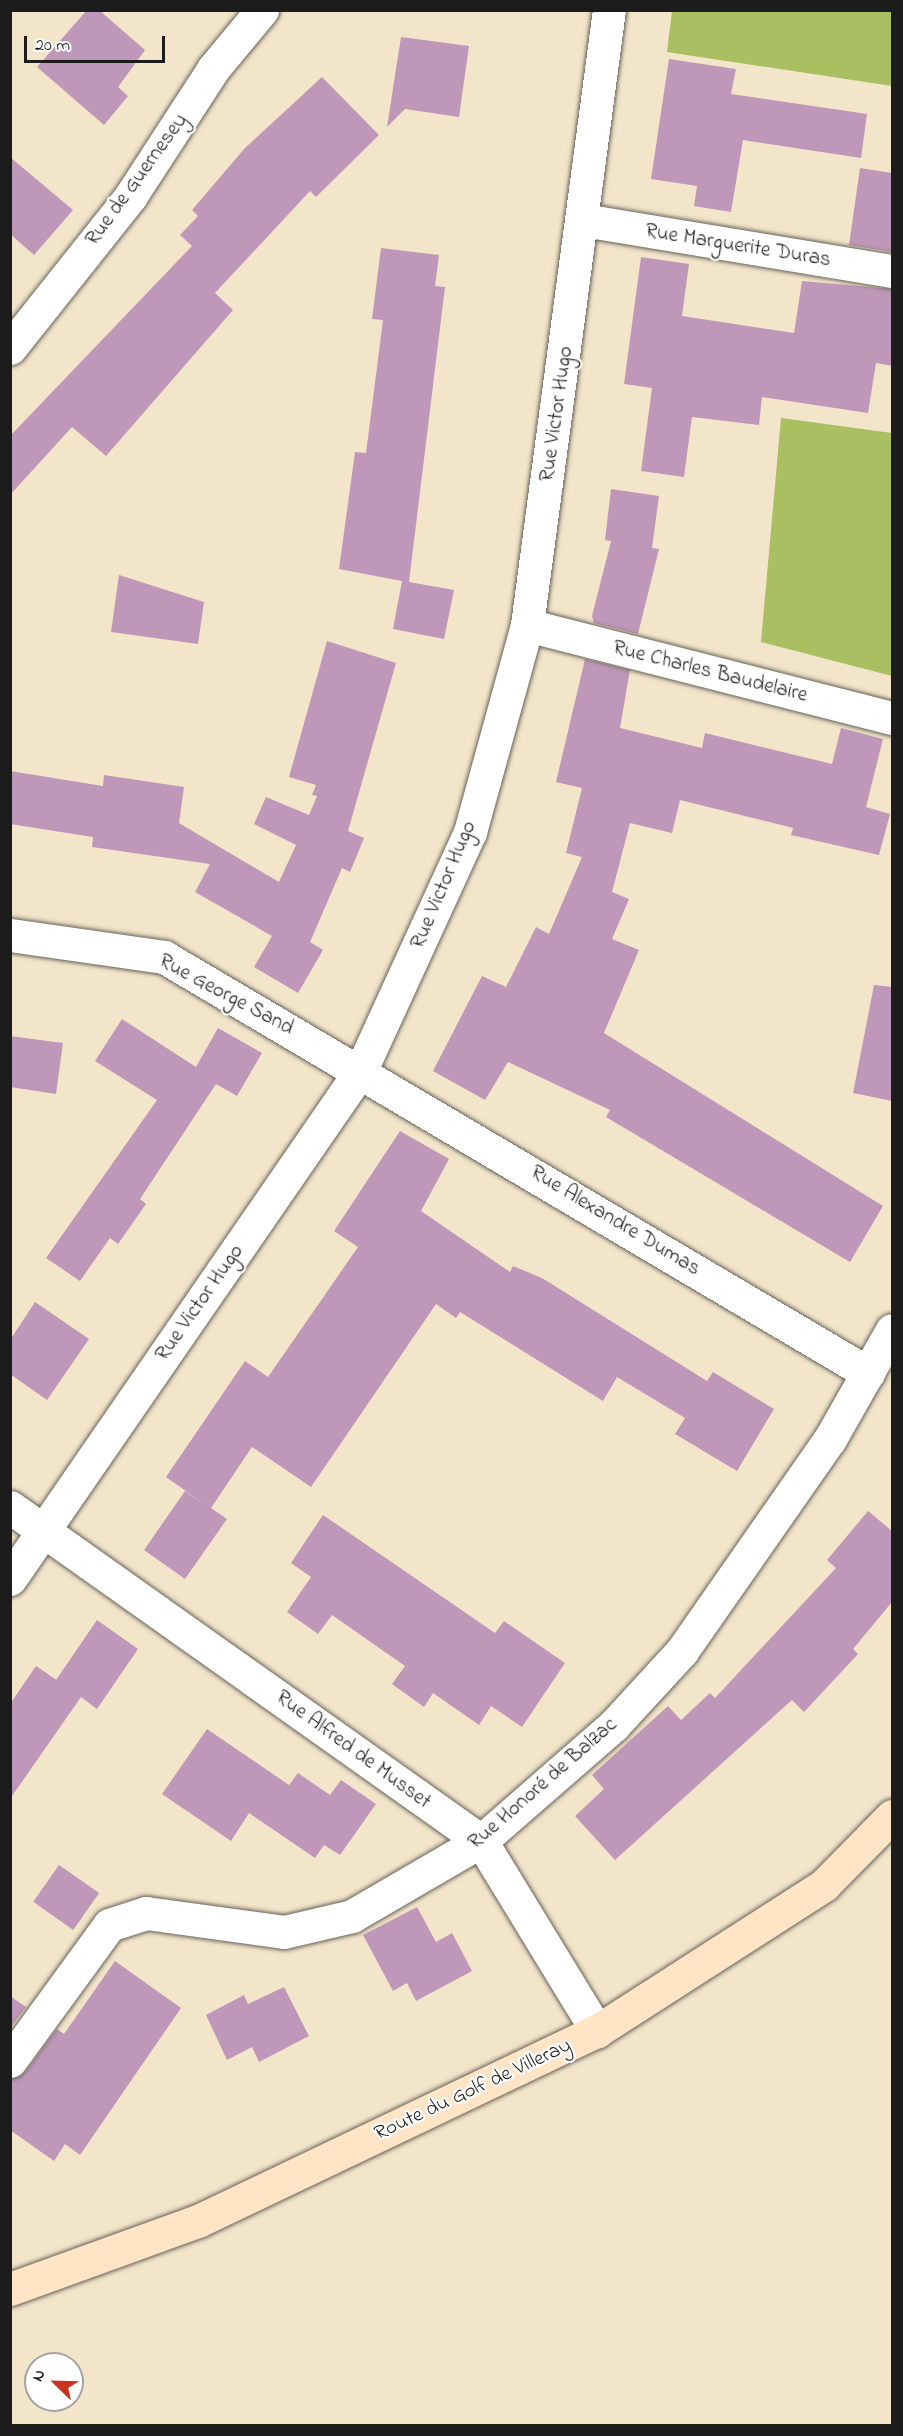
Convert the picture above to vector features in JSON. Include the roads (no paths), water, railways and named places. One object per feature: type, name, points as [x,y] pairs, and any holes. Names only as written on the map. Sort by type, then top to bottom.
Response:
[{"type":"street","name":"Rue de Guernesey","points":[[14,338],[130,197],[213,69],[262,10]]},
{"type":"street","name":"Rue Victor Hugo","points":[[10,1579],[361,1070],[470,832],[527,625],[583,220],[609,10]]},
{"type":"street","name":"Rue Marguerite Duras","points":[[583,220],[892,271]]},
{"type":"street","name":"Rue Charles Baudelaire","points":[[527,625],[892,718]]},
{"type":"street","name":"Rue George Sand","points":[[10,935],[164,957],[361,1070]]},
{"type":"street","name":"Rue Alexandre Dumas","points":[[361,1070],[868,1373]]},
{"type":"street","name":"Rue Honoré de Balzac","points":[[10,2061],[109,1925],[146,1913],[284,1932],[352,1916],[481,1841],[614,1725],[682,1651],[830,1438],[892,1330]]},
{"type":"street","name":"Rue Alfred de Musset","points":[[10,1507],[481,1841],[597,2031]]},
{"type":"street","name":"Route du Golf de Villeray","points":[[10,2289],[198,2221],[597,2031],[824,1885],[892,1816]]}]
